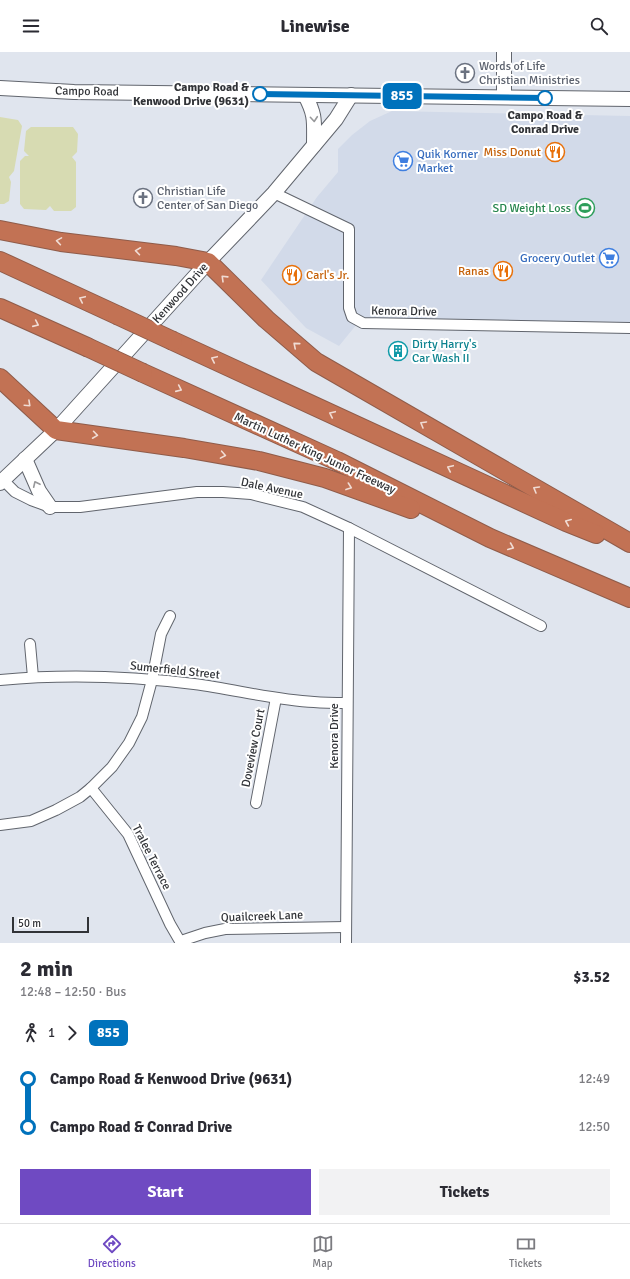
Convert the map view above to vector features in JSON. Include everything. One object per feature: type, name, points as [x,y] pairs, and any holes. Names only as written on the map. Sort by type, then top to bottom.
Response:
[{"type":"highway","points":[[0,230],[61,242],[176,256],[208,262],[266,319],[316,362],[630,543]]},
{"type":"highway","points":[[0,261],[566,522],[630,548]]},
{"type":"highway","name":"Martin Luther King Junior Freeway","points":[[0,308],[337,461],[490,538],[630,598]]},
{"type":"highway","points":[[0,378],[56,430],[184,448],[259,461],[325,478],[490,538]]},
{"type":"main road","points":[[504,52],[504,97]]},
{"type":"main road","name":"Campo Road","points":[[0,88],[82,92],[630,99]]},
{"type":"main road","points":[[304,95],[312,109],[314,117],[314,145]]},
{"type":"main road","name":"Kenwood Drive","points":[[2,482],[56,430],[208,262],[274,193],[336,119],[351,95]]},
{"type":"main road","points":[[25,459],[39,491],[50,506]]},
{"type":"street","name":"Kenora Drive","points":[[274,193],[349,229],[349,308],[352,317],[363,323],[630,328]]},
{"type":"street","name":"Dale Avenue","points":[[2,482],[15,492],[31,500],[50,506],[80,507],[197,492],[251,494],[303,506],[541,626]]},
{"type":"street","name":"Kenora Drive","points":[[346,943],[349,528]]},
{"type":"street","points":[[0,825],[31,821],[68,804],[91,788],[112,768],[129,743],[142,717],[152,680],[161,634],[170,616]]},
{"type":"street","points":[[30,644],[33,677]]},
{"type":"street","name":"Sumerfield Street","points":[[0,680],[33,677],[152,680],[221,688],[276,698],[313,702],[347,703]]},
{"type":"street","name":"Doveview Court","points":[[256,803],[276,698]]},
{"type":"street","name":"Tralee Terrace","points":[[91,788],[128,834],[170,924],[181,942]]},
{"type":"street","name":"Quailcreek Lane","points":[[181,942],[205,933],[225,929],[346,927]]},
{"type":"shaded area","points":[[392,111],[630,116],[630,322],[361,319],[339,346],[306,328],[261,280],[317,197],[338,172],[338,149],[352,135],[370,121]]},
{"type":"green space","points":[[0,117],[18,120],[22,126],[14,171],[9,177],[11,182],[9,201],[4,204],[0,204]]},
{"type":"green space","points":[[31,127],[73,127],[78,134],[77,152],[72,157],[76,162],[76,207],[71,211],[54,211],[50,206],[46,210],[24,209],[20,204],[20,161],[25,156],[29,156],[24,151],[26,131]]},
{"type":"bus line","name":"855","points":[[260,94],[545,98]]},
{"type":"place","name":"Words of Life Christian Ministries","points":[[465,73]]},
{"type":"place","name":"Campo Road & Kenwood Drive (9631)","points":[[260,94]]},
{"type":"place","name":"Campo Road & Conrad Drive","points":[[545,98]]},
{"type":"place","name":"Miss Donut","points":[[555,152]]},
{"type":"place","name":"Quik Korner Market","points":[[403,161]]},
{"type":"place","name":"Christian Life Center of San Diego","points":[[143,198]]},
{"type":"place","name":"SD Weight Loss","points":[[585,208]]},
{"type":"place","name":"Grocery Outlet","points":[[609,258]]},
{"type":"place","name":"Ranas","points":[[503,271]]},
{"type":"place","name":"Carl's Jr.","points":[[292,275]]},
{"type":"place","name":"Dirty Harry's Car Wash II","points":[[398,351]]}]
